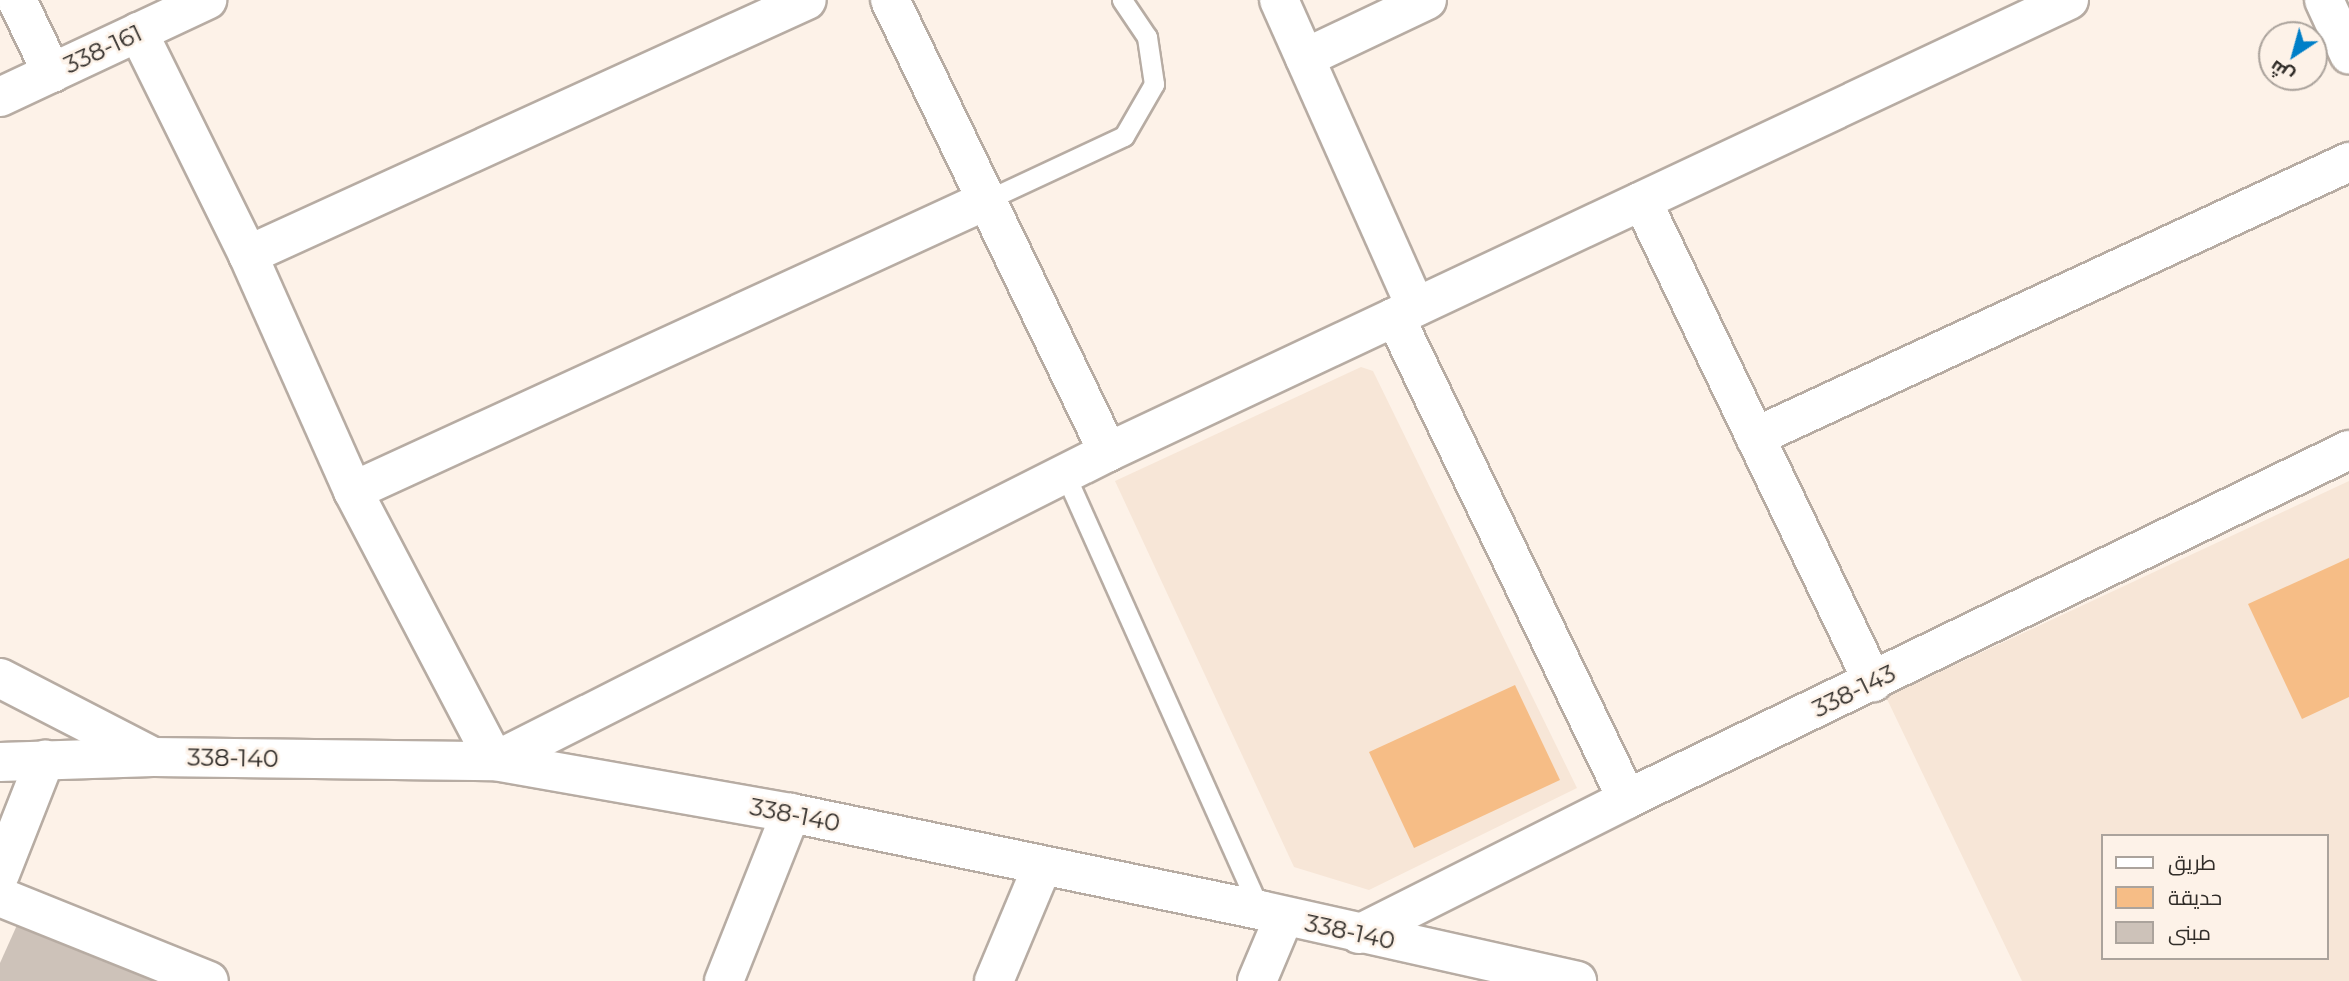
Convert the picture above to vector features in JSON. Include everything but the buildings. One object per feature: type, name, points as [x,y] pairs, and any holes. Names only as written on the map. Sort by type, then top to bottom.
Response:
[{"type":"street","points":[[17,0],[52,73]]},
{"type":"street","name":"338-161","points":[[0,97],[206,0]]},
{"type":"street","points":[[248,255],[807,0]]},
{"type":"street","points":[[890,0],[1108,452]]},
{"type":"street","points":[[1279,0],[1305,58],[1406,312],[1627,799]]},
{"type":"street","points":[[1305,58],[1427,0]]},
{"type":"street","points":[[138,32],[248,255],[354,491],[495,761],[1108,452],[1642,201],[2020,10],[2069,0]]},
{"type":"street","points":[[2324,0],[2349,54]]},
{"type":"street","points":[[1755,437],[2349,162]]},
{"type":"street","points":[[354,491],[987,200]]},
{"type":"street","points":[[1642,201],[1873,682]]},
{"type":"street","name":"338-143","points":[[1359,934],[1627,799],[2349,450]]},
{"type":"street","points":[[0,678],[153,757]]},
{"type":"street","name":"338-140","points":[[0,762],[153,757],[495,761],[791,813],[1272,914],[1532,976],[1577,981]]},
{"type":"street","points":[[0,874],[44,760]]},
{"type":"street","points":[[724,981],[791,813]]},
{"type":"street","points":[[994,981],[1042,867]]},
{"type":"street","points":[[0,897],[209,981]]},
{"type":"street","points":[[1257,981],[1272,914]]},
{"type":"lane","points":[[987,200],[1124,136],[1154,84],[1147,37],[1122,0]]},
{"type":"lane","points":[[1065,474],[1272,914]]},
{"type":"shaded area","points":[[1361,367],[1373,371],[1577,788],[1369,890],[1294,867],[1115,481]]},
{"type":"shaded area","points":[[2349,481],[2349,981],[2022,981],[1886,697]]},
{"type":"green space","points":[[2349,558],[2349,697],[2302,719],[2248,604]]},
{"type":"green space","points":[[1515,685],[1560,780],[1414,848],[1369,752]]}]
